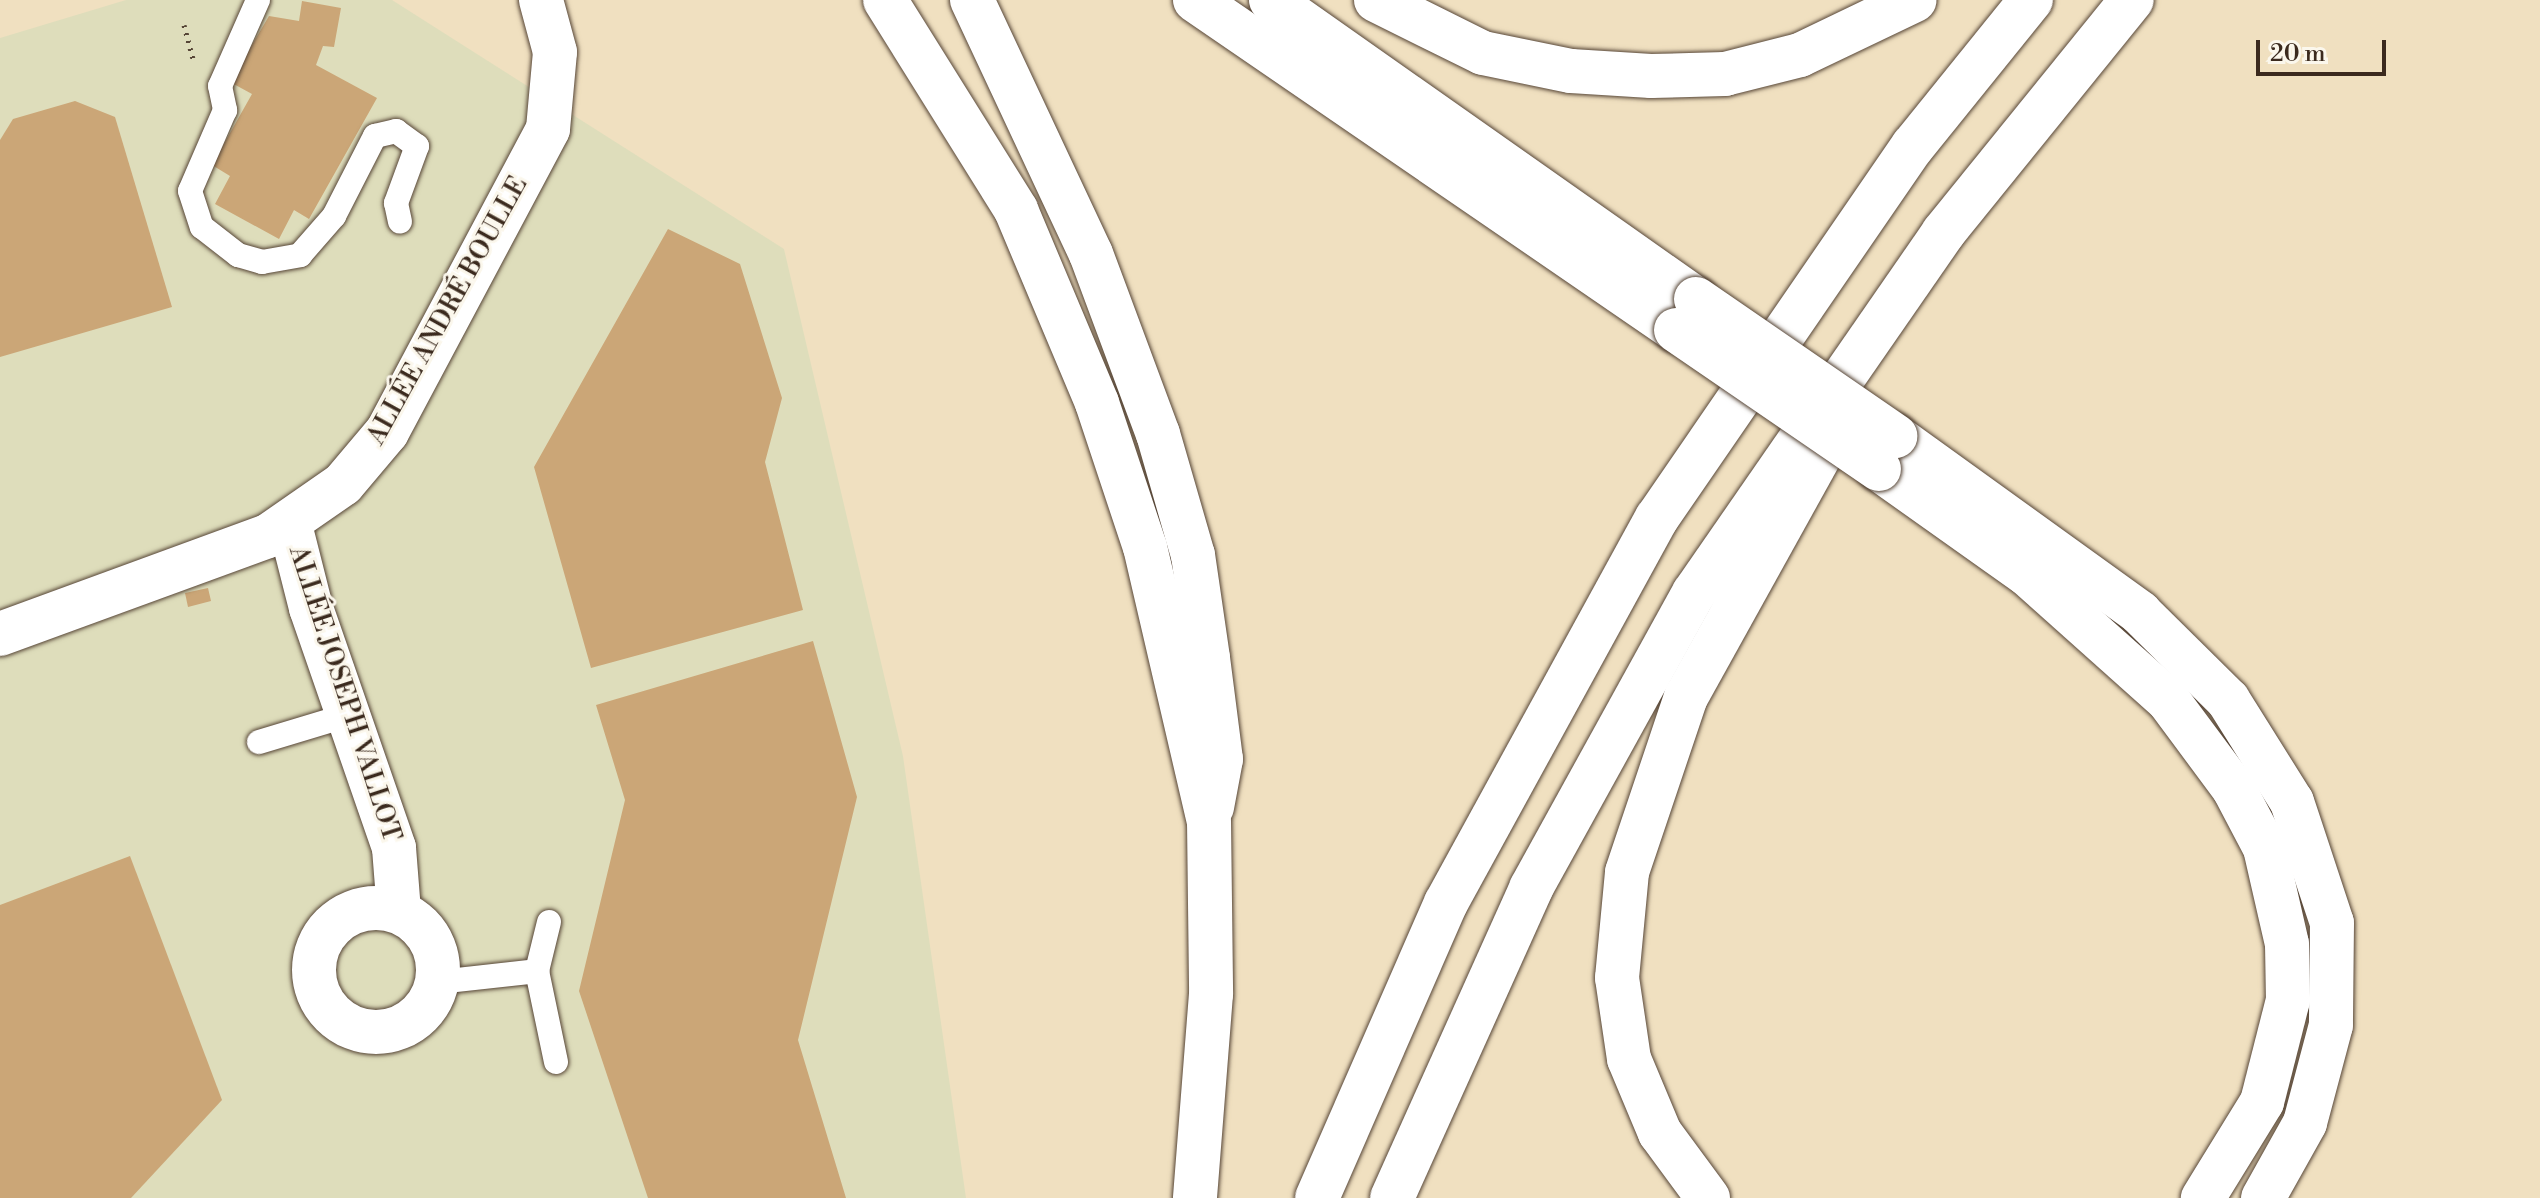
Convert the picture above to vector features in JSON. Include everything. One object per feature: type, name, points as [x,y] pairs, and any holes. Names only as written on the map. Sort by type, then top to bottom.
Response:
[{"type":"main road","name":"ALLÉE ANDRÉ BOULLE","points":[[0,634],[290,525],[343,484],[387,432],[548,129],[555,52],[541,0]]},
{"type":"main road","points":[[972,0],[1091,254],[1193,555],[1221,759],[1209,821],[1211,994],[1195,1198]]},
{"type":"main road","points":[[1195,0],[1686,314],[1887,452],[2140,613],[2228,700],[2292,802],[2332,923],[2332,1012],[2305,1123],[2263,1198]]},
{"type":"main road","points":[[1271,0],[1686,314]]},
{"type":"main road","points":[[1376,0],[1483,53],[1571,71],[1651,76],[1725,74],[1800,55],[1915,0]]},
{"type":"main road","points":[[1317,1198],[1453,890],[1657,518],[1913,146],[2031,0]]},
{"type":"main road","points":[[1392,1198],[1524,901],[1610,735],[1694,593],[1943,233],[2132,0]]},
{"type":"main road","points":[[888,4],[1016,210],[1097,403],[1145,547],[1209,821]]},
{"type":"main road","points":[[1708,1198],[1660,1133],[1621,1022],[1620,926],[1637,829],[1686,697],[1943,233]]},
{"type":"main road","points":[[1887,452],[2157,689],[2234,789],[2265,848],[2287,944],[2288,1000],[2262,1102],[2203,1198]]},
{"type":"main road","name":"ALLÉE JOSEPH VALLOT","points":[[290,525],[311,608],[352,714],[394,848],[399,911]]},
{"type":"main road","points":[[356,909],[399,911],[431,940],[438,982],[416,1018],[380,1032],[345,1024],[320,998],[314,956],[322,936],[356,909]]},
{"type":"lane","points":[[258,0],[220,86],[225,110],[195,172],[190,191],[202,227],[238,255],[262,262],[300,255],[334,216],[375,136],[396,131],[417,146],[396,203],[400,222]]},
{"type":"lane","points":[[259,742],[352,714]]},
{"type":"lane","points":[[549,922],[537,971],[556,1062]]},
{"type":"lane","points":[[438,982],[537,971]]},
{"type":"shaded area","points":[[126,0],[392,0],[784,249],[903,756],[966,1198],[0,1198],[0,38]]},
{"type":"building","points":[[302,1],[341,8],[334,47],[323,46],[316,65],[377,98],[309,219],[294,210],[279,239],[215,204],[230,176],[212,165],[252,94],[230,82],[269,16],[299,21]]},
{"type":"building","points":[[75,101],[115,117],[172,307],[0,357],[0,140],[13,119]]},
{"type":"building","points":[[668,229],[740,264],[782,398],[765,462],[803,610],[591,668],[534,467]]},
{"type":"building","points":[[208,588],[211,601],[188,607],[185,593]]},
{"type":"building","points":[[813,641],[857,797],[798,1040],[846,1198],[648,1198],[579,991],[625,800],[596,705]]},
{"type":"building","points":[[130,856],[222,1100],[131,1198],[0,1198],[0,905]]}]
